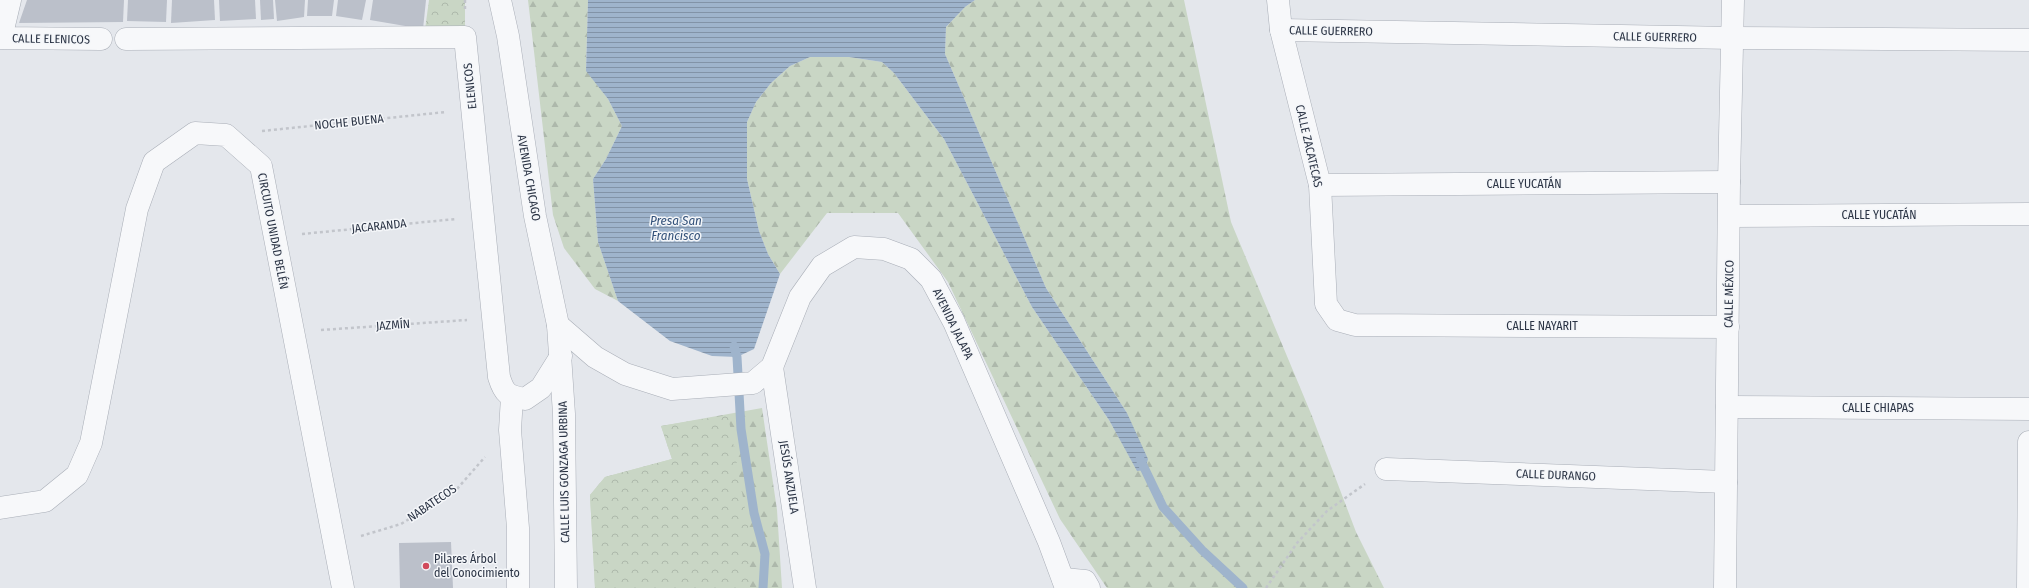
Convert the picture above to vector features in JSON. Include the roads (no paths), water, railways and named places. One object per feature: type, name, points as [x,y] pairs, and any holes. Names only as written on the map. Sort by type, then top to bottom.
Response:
[{"type":"street","name":"CALLE ELENICOS","points":[[10,0],[1,38],[101,39]]},
{"type":"street","name":"AVENIDA CHICAGO","points":[[500,0],[508,36],[534,210],[558,325],[561,356]]},
{"type":"street","name":"CALLE ZACATECAS","points":[[1278,0],[1281,30],[1320,185],[1326,304],[1337,320],[1355,325]]},
{"type":"street","name":"CALLE MÉXICO","points":[[1725,588],[1730,216],[1729,182],[1733,0]]},
{"type":"street","name":"CALLE GUERRERO","points":[[1281,30],[1733,38],[2029,40]]},
{"type":"street","name":"ELENICOS","points":[[126,40],[465,37],[499,377],[503,390],[512,397]]},
{"type":"street","name":"CIRCUITO UNIDAD BELÉN","points":[[0,508],[44,501],[77,475],[91,443],[137,209],[154,162],[195,133],[226,135],[261,166],[292,332],[343,588]]},
{"type":"street","name":"CALLE YUCATÁN","points":[[1320,185],[1729,182]]},
{"type":"street","name":"CALLE YUCATÁN","points":[[1730,216],[2029,214]]},
{"type":"street","name":"AVENIDA JALAPA","points":[[772,367],[800,297],[822,266],[854,247],[884,249],[911,259],[931,279],[954,322],[1065,583]]},
{"type":"street","points":[[558,325],[595,357],[625,374],[672,389],[754,382],[772,367]]},
{"type":"street","name":"CALLE NAYARIT","points":[[1355,325],[1728,327]]},
{"type":"street","points":[[518,588],[518,528],[510,430],[512,397],[525,399],[541,388],[561,356]]},
{"type":"street","name":"CALLE LUIS GONZAGA URBINA","points":[[561,356],[564,414],[566,588]]},
{"type":"street","name":"JESÚS ANZUELA","points":[[772,367],[806,588]]},
{"type":"street","name":"CALLE CHIAPAS","points":[[1727,407],[2029,409]]},
{"type":"street","points":[[2028,588],[2029,442]]},
{"type":"street","name":"CALLE DURANGO","points":[[1386,469],[1726,482]]},
{"type":"street","points":[[1065,583],[1085,581],[1089,588]]},
{"type":"water","name":"Presa San Francisco","points":[[588,0],[975,0],[965,7],[946,27],[945,54],[1046,288],[1127,413],[1148,459],[1145,470],[1137,471],[1109,420],[1032,307],[944,139],[894,73],[882,62],[849,57],[810,57],[790,66],[771,83],[756,102],[747,122],[747,179],[759,231],[768,254],[780,274],[754,349],[737,357],[712,356],[670,341],[618,301],[598,242],[593,179],[606,159],[622,126],[608,99],[586,71]]},
{"type":"waterway","points":[[734,346],[737,357],[741,429],[754,513],[765,554],[763,588]]},
{"type":"waterway","points":[[1140,459],[1163,507],[1202,550],[1243,588]]},
{"type":"place","name":"Pilares Árbol del Conocimiento","points":[[426,566]]}]
